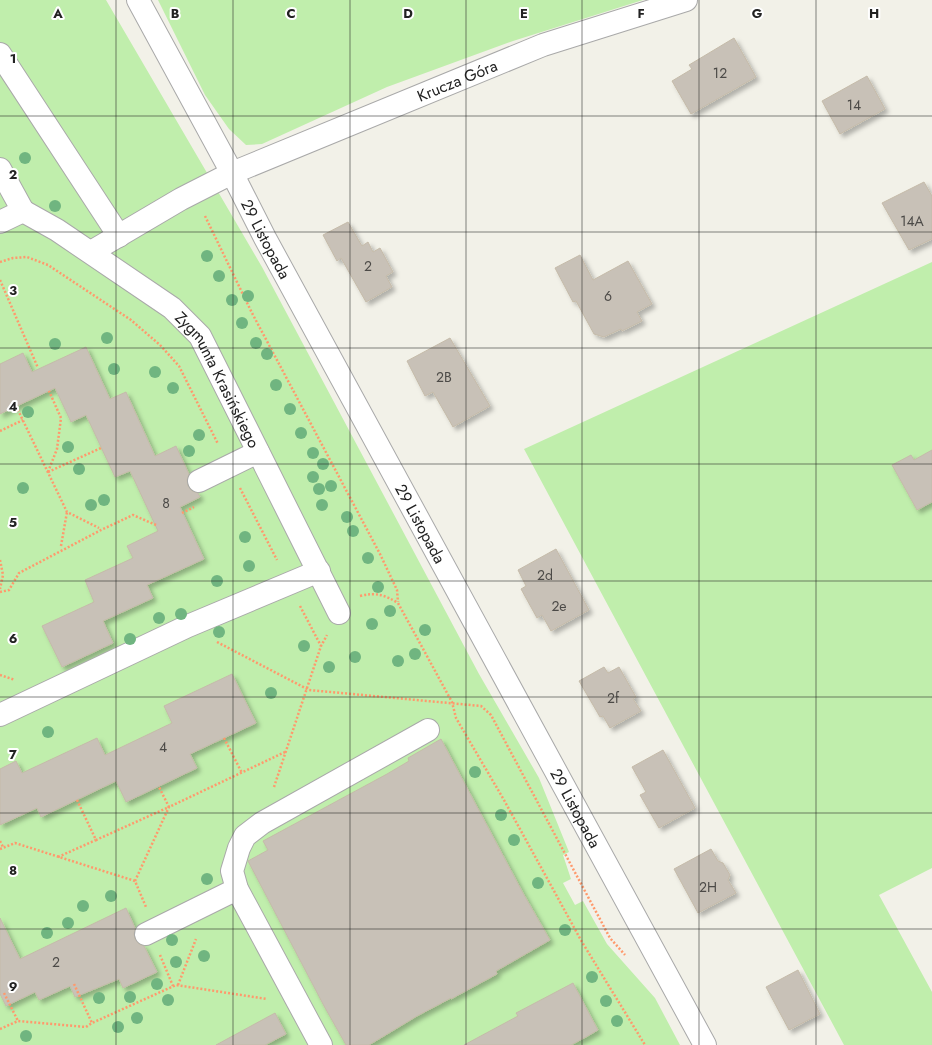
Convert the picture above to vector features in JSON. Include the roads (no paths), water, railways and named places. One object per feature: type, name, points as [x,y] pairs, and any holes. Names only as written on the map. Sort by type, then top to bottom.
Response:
[{"type":"street","name":"29 Listopada","points":[[138,0],[232,173],[264,238],[705,1045]]},
{"type":"street","name":"Krucza Góra","points":[[91,252],[181,199],[232,173],[543,45],[686,0]]},
{"type":"street","points":[[0,54],[119,236]]},
{"type":"street","points":[[0,222],[23,211],[3,174]]},
{"type":"street","name":"Zygmunta Krasińskiego","points":[[23,211],[57,230],[91,252],[172,308],[200,336],[337,608]]},
{"type":"street","points":[[199,481],[258,452]]},
{"type":"street","points":[[0,715],[188,626],[319,571]]},
{"type":"street","points":[[321,1045],[237,889],[232,871],[239,848],[245,836],[262,823],[428,730]]},
{"type":"street","points":[[146,934],[237,889]]}]
